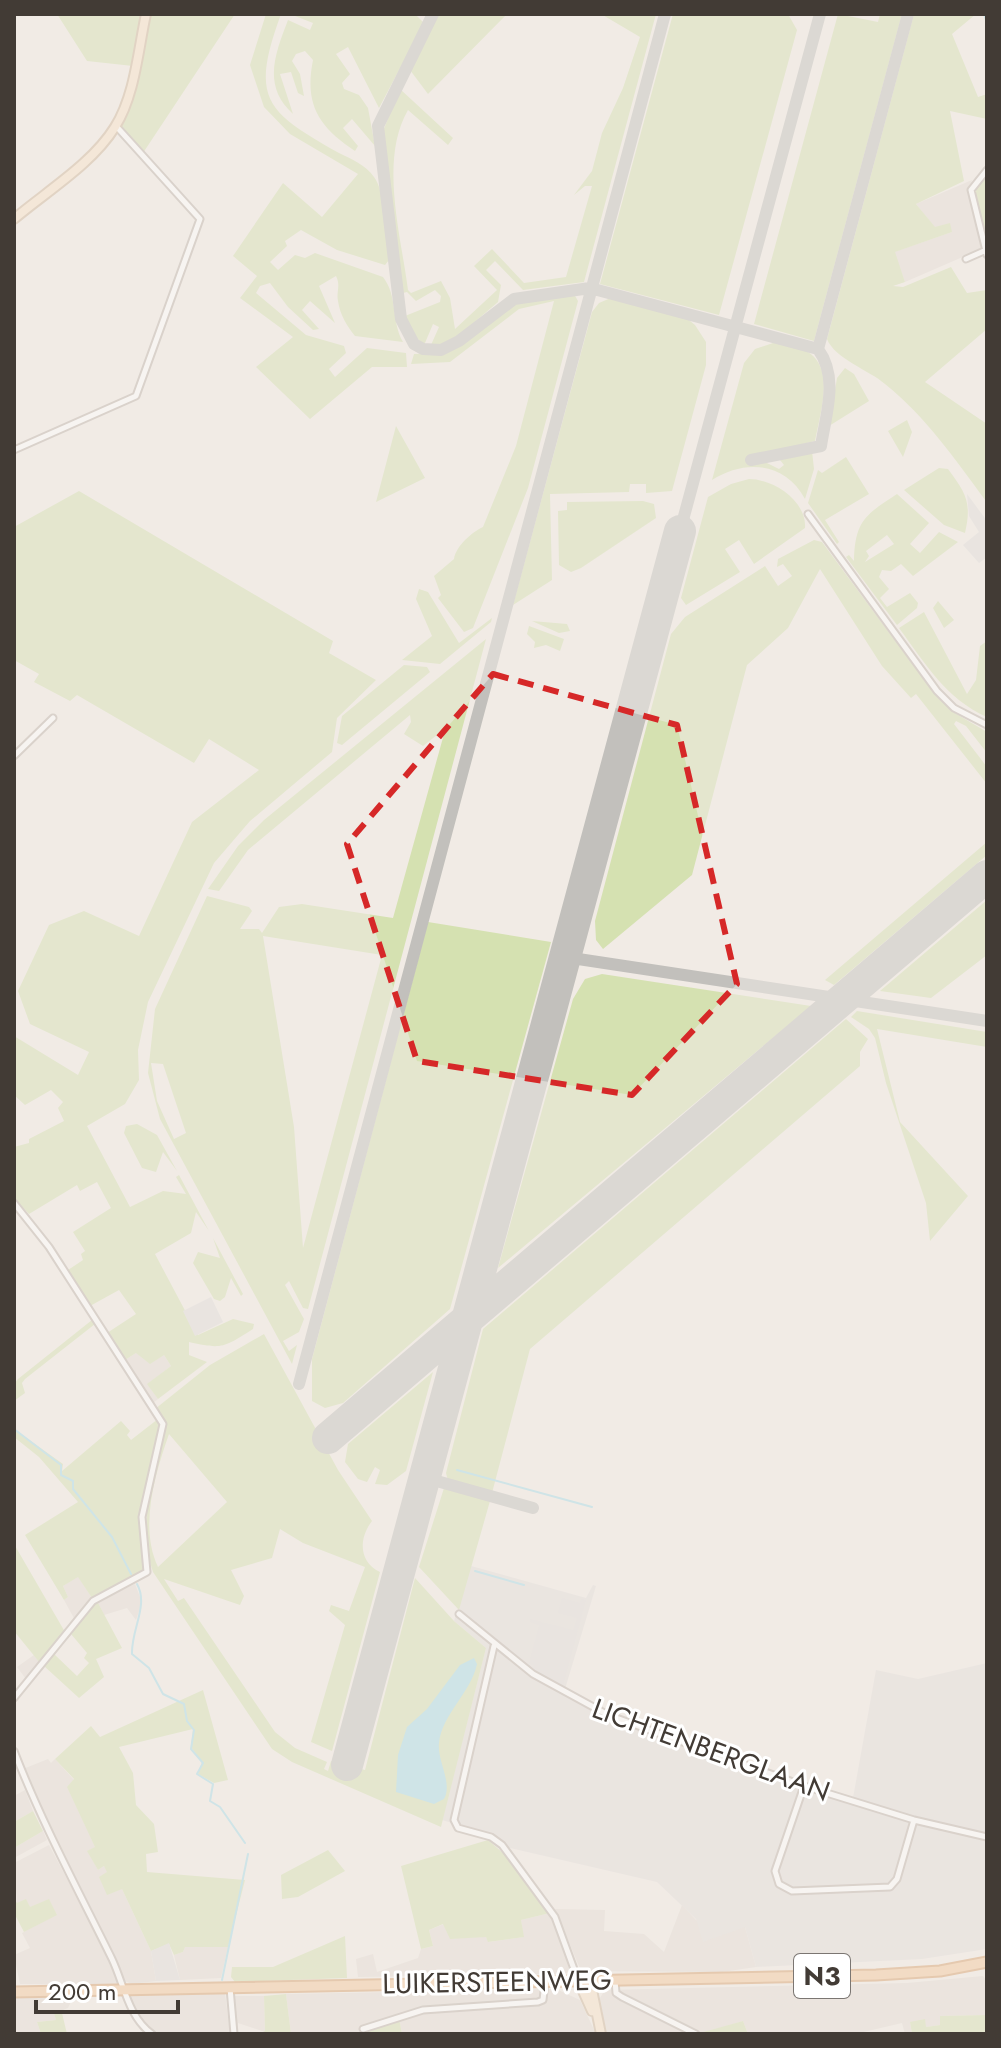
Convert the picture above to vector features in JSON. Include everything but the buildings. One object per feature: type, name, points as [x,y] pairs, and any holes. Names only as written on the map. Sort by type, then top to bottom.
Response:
[{"type":"main road","name":"LUIKERSTEENWEG","points":[[14,1992],[898,1974],[985,1964]]},
{"type":"street","points":[[14,219],[94,152],[116,126],[127,101],[146,14]]},
{"type":"street","points":[[14,450],[136,396],[200,219],[116,126]]},
{"type":"street","points":[[966,259],[985,253],[971,190],[987,170]]},
{"type":"street","points":[[808,514],[937,691],[954,708],[987,725]]},
{"type":"street","points":[[14,756],[53,718]]},
{"type":"street","points":[[14,1203],[44,1239],[158,1415],[162,1431],[141,1525],[147,1572],[93,1601],[14,1698]]},
{"type":"street","name":"LICHTENBERGLAAN","points":[[459,1614],[494,1646],[546,1682],[608,1715],[804,1786],[914,1820],[987,1837]]},
{"type":"street","points":[[494,1646],[454,1820],[458,1828],[491,1837],[505,1848],[555,1917],[601,2034]]},
{"type":"street","points":[[14,1751],[51,1840],[137,2019],[152,2034]]},
{"type":"street","points":[[804,1786],[775,1871],[779,1884],[792,1891],[890,1887],[897,1879],[914,1820]]},
{"type":"street","points":[[615,1979],[616,1993],[696,2034]]},
{"type":"street","points":[[590,1980],[595,2015]]},
{"type":"street","points":[[363,2029],[423,2010],[538,2002],[543,2000],[545,1981]]},
{"type":"street","points":[[230,1988],[234,2034]]},
{"type":"highlighted area","points":[[493,674],[677,725],[737,984],[632,1095],[417,1061],[347,844]]},
{"type":"shaded area","points":[[972,180],[969,191],[981,249],[905,282],[894,252],[952,232],[935,228],[916,204]]},
{"type":"shaded area","points":[[967,494],[987,521],[987,557],[979,563],[963,545],[979,532],[969,516]]},
{"type":"shaded area","points":[[211,1297],[223,1322],[195,1336],[183,1311]]},
{"type":"shaded area","points":[[136,1353],[164,1355],[171,1366],[148,1384],[158,1399],[153,1403],[125,1360]]},
{"type":"shaded area","points":[[471,1566],[586,1598],[593,1585],[596,1586],[565,1689],[607,1712],[853,1798],[876,1670],[918,1679],[987,1663],[987,1949],[922,1959],[756,1967],[745,1927],[703,1942],[696,1919],[657,1882],[506,1847],[498,1837],[442,1820],[486,1648],[454,1621]]},
{"type":"shaded area","points":[[78,1576],[92,1598],[75,1620],[64,1600],[68,1597],[63,1586]]},
{"type":"shaded area","points":[[135,1584],[142,1602],[136,1620],[127,1608],[104,1615],[97,1601]]},
{"type":"shaded area","points":[[562,1598],[580,1603],[581,1599],[586,1600],[562,1689],[532,1671],[534,1665],[529,1664],[539,1625],[530,1622],[530,1619],[573,1630],[577,1618],[558,1613]]},
{"type":"shaded area","points":[[34,1655],[40,1663],[26,1679],[17,1667]]},
{"type":"shaded area","points":[[48,1759],[51,1763],[55,1759],[74,1780],[96,1847],[88,1851],[98,1870],[104,1866],[122,1889],[151,1951],[156,1981],[132,1984],[122,1980],[73,1882],[23,1769]]},
{"type":"shaded area","points":[[25,1790],[33,1811],[14,1822],[14,1796]]},
{"type":"shaded area","points":[[43,1831],[47,1840],[14,1858],[14,1848]]},
{"type":"shaded area","points":[[49,1845],[120,1984],[20,1984],[14,1955],[30,1948],[22,1933],[57,1914],[17,1904],[14,1863]]},
{"type":"shaded area","points":[[682,1905],[696,1920],[745,1927],[756,1967],[722,1972],[581,1971],[555,1909],[605,1910],[604,1931],[644,1934],[664,1952]]},
{"type":"shaded area","points":[[550,1913],[565,1947],[569,1969],[566,1974],[358,1977],[356,1959],[373,1954],[377,1972],[418,1958],[421,1949],[433,1946],[429,1930],[444,1924],[486,1937],[489,1942],[523,1937],[521,1920]]},
{"type":"shaded area","points":[[169,1943],[180,1980],[156,1981],[151,1951]]},
{"type":"shaded area","points":[[185,1947],[228,1947],[221,1978],[180,1980],[174,1955],[183,1952]]},
{"type":"shaded area","points":[[983,1976],[987,1981],[987,2015],[940,2016],[940,2025],[926,2027],[910,2022],[912,2034],[905,2034],[902,2023],[855,2034],[748,2034],[743,2021],[701,2034],[606,2034],[598,2010],[598,2001],[605,1990],[907,1983]]},
{"type":"shaded area","points":[[556,1989],[580,2000],[596,2034],[402,2034],[399,2018],[357,2034],[291,2034],[286,1994]]},
{"type":"shaded area","points":[[225,1993],[230,2034],[156,2034],[136,2014],[129,1995]]},
{"type":"shaded area","points":[[234,1996],[264,1996],[265,2032],[238,2023],[238,2034]]},
{"type":"shaded area","points":[[73,1997],[68,2008],[55,2013],[56,2020],[37,2022],[41,2034],[14,2034],[14,1998]]},
{"type":"green space","points":[[57,14],[143,14],[133,66],[87,61]]},
{"type":"green space","points":[[148,14],[235,14],[143,153],[120,126]]},
{"type":"green space","points":[[266,14],[281,14],[267,66],[266,84],[271,100],[294,126],[358,163],[374,177],[383,205],[389,260],[385,265],[337,250],[301,230],[285,241],[287,246],[270,262],[278,270],[295,255],[305,258],[315,253],[383,277],[391,292],[403,342],[355,336],[340,311],[336,276],[319,286],[335,323],[310,301],[302,310],[319,329],[313,330],[288,307],[270,283],[260,286],[256,293],[306,335],[344,346],[346,353],[329,369],[335,377],[367,348],[406,353],[407,367],[372,367],[310,419],[256,367],[293,337],[240,298],[257,276],[233,256],[283,183],[322,217],[358,174],[290,134],[264,107],[250,65]]},
{"type":"green space","points":[[290,14],[415,14],[424,23],[379,108],[348,47],[336,54],[350,74],[342,83],[344,89],[359,95],[368,108],[375,146],[352,119],[343,128],[358,146],[355,151],[324,124],[313,102],[313,60],[305,51],[296,54],[292,61],[300,74],[304,96],[298,93],[291,72],[280,74],[293,114],[283,103],[274,81],[274,69],[283,33],[288,20],[310,30],[313,23]]},
{"type":"green space","points":[[439,14],[507,14],[428,94],[410,70]]},
{"type":"green space","points":[[601,14],[656,14],[584,282],[523,290],[495,261],[486,270],[501,285],[498,302],[446,344],[431,345],[439,327],[433,324],[425,343],[422,343],[408,330],[405,316],[440,302],[441,296],[435,290],[416,301],[407,292],[403,293],[383,131],[400,89],[453,138],[448,145],[408,110],[399,130],[393,174],[408,290],[411,293],[441,281],[450,298],[455,329],[497,290],[474,266],[492,249],[524,283],[566,277],[592,186],[585,186],[574,195],[592,171],[602,133],[623,88],[640,37]]},
{"type":"green space","points":[[673,14],[788,14],[797,30],[719,315],[600,284]]},
{"type":"green space","points":[[838,14],[878,22],[880,14],[902,14],[814,341],[754,324]]},
{"type":"green space","points":[[914,14],[976,14],[952,34],[978,97],[987,94],[987,119],[950,111],[964,181],[916,204],[935,227],[950,223],[952,232],[895,252],[905,282],[893,286],[903,287],[951,267],[967,293],[987,290],[987,329],[925,382],[987,424],[986,501],[914,410],[878,379],[837,352],[827,339]]},
{"type":"green space","points":[[987,173],[987,251],[973,192]]},
{"type":"green space","points":[[574,294],[578,301],[528,488],[473,628],[464,632],[438,598],[441,595],[434,576],[454,559],[465,540],[483,527],[516,446],[554,301],[519,309],[450,362],[411,364],[414,354],[447,353],[515,304]]},
{"type":"green space","points":[[613,297],[684,316],[695,325],[706,342],[706,365],[672,491],[646,493],[646,484],[630,484],[629,492],[550,494],[552,580],[513,605],[592,312],[599,303]]},
{"type":"green space","points":[[776,342],[797,346],[811,354],[819,364],[824,391],[815,441],[746,458],[751,464],[761,460],[779,469],[784,465],[780,460],[782,457],[812,451],[814,469],[805,499],[787,477],[763,468],[738,469],[712,480],[744,363],[755,349]]},
{"type":"green space","points":[[845,368],[854,374],[869,401],[829,426],[837,378]]},
{"type":"green space","points":[[907,420],[912,432],[903,457],[888,431]]},
{"type":"green space","points":[[396,426],[425,478],[376,502]]},
{"type":"green space","points":[[846,457],[869,494],[825,520],[839,542],[837,544],[808,503],[818,470],[822,473]]},
{"type":"green space","points":[[939,468],[948,469],[966,499],[968,514],[965,533],[944,525],[904,490]]},
{"type":"green space","points":[[749,479],[768,483],[787,493],[800,509],[805,528],[754,564],[739,540],[725,549],[740,572],[686,605],[681,598],[708,497],[731,484]]},
{"type":"green space","points":[[79,491],[333,641],[329,653],[376,680],[337,718],[332,752],[250,821],[214,863],[148,1002],[138,1050],[139,1080],[125,1104],[87,1126],[130,1207],[163,1191],[186,1194],[176,1177],[179,1175],[209,1231],[196,1212],[191,1233],[155,1254],[198,1335],[233,1319],[254,1324],[253,1329],[223,1345],[189,1342],[189,1355],[207,1362],[158,1399],[147,1384],[171,1366],[164,1355],[150,1364],[136,1353],[125,1360],[107,1333],[136,1314],[119,1290],[90,1306],[68,1270],[83,1260],[81,1254],[85,1251],[73,1232],[111,1208],[97,1182],[80,1191],[77,1185],[29,1214],[14,1198],[14,1147],[29,1143],[29,1139],[64,1121],[58,1108],[63,1102],[51,1090],[25,1105],[14,1095],[14,1036],[78,1075],[89,1052],[30,1024],[18,991],[49,925],[84,911],[139,936],[192,822],[259,770],[209,739],[194,763],[77,695],[70,701],[34,682],[39,674],[14,660],[14,527]]},
{"type":"green space","points":[[897,494],[929,523],[910,544],[920,553],[939,532],[958,542],[913,576],[901,564],[891,571],[882,570],[879,577],[889,589],[880,598],[887,607],[910,593],[918,603],[917,608],[897,625],[846,557],[849,555],[854,561],[857,537],[864,520]],"holes":[[[887,535],[894,544],[865,562],[869,556],[866,551]]]},
{"type":"green space","points":[[643,501],[654,504],[656,518],[581,568],[571,572],[559,565],[558,511],[567,510],[567,502]]},
{"type":"green space","points":[[814,540],[822,542],[936,696],[953,712],[987,732],[987,753],[966,726],[956,721],[954,724],[987,767],[987,784],[916,694],[911,698],[882,666],[820,569],[788,628],[747,665],[692,875],[603,949],[596,940],[595,921],[671,634],[685,617],[765,566],[778,586],[792,576],[783,564],[777,567],[778,559]]},
{"type":"green space","points":[[419,589],[428,592],[459,643],[492,618],[491,622],[440,664],[402,660],[432,636],[416,599]]},
{"type":"green space","points":[[938,601],[954,620],[944,628],[933,608]]},
{"type":"green space","points":[[924,612],[967,694],[976,680],[980,646],[987,641],[987,717],[948,690],[899,628]]},
{"type":"green space","points":[[532,621],[567,624],[570,631],[559,633]]},
{"type":"green space","points":[[529,626],[564,639],[560,651],[546,645],[534,648],[535,642],[527,634]]},
{"type":"green space","points":[[486,639],[308,1309],[303,1308],[289,1281],[285,1285],[304,1319],[299,1332],[283,1341],[289,1351],[297,1345],[292,1364],[160,1119],[148,1073],[155,1009],[207,896],[249,907],[252,911],[240,929],[259,929],[262,933],[279,907],[302,904],[393,918],[444,734],[442,731],[423,746],[404,734],[411,722],[410,715],[248,850],[219,891],[208,889],[238,846],[264,820]],"holes":[[[263,936],[382,955],[303,1248],[294,1127]],[[151,1063],[163,1064],[186,1133],[174,1139],[157,1101]]]},
{"type":"green space","points":[[404,665],[427,667],[430,672],[342,745],[337,743],[342,716]]},
{"type":"green space","points":[[987,842],[987,855],[834,985],[825,980]]},
{"type":"green space","points":[[987,900],[987,955],[931,998],[880,991]]},
{"type":"green space","points":[[428,922],[551,942],[450,1309],[343,1403],[325,1408],[312,1401],[312,1359]]},
{"type":"green space","points":[[602,974],[811,1006],[498,1268],[573,999],[585,979]]},
{"type":"green space","points":[[857,1011],[987,1032],[987,1047],[877,1029],[900,1122],[968,1196],[930,1241],[926,1203],[886,1083],[875,1038],[869,1029],[851,1017]]},
{"type":"green space","points":[[846,1019],[868,1039],[860,1052],[860,1066],[530,1349],[492,1493],[448,1481],[446,1473],[483,1329]]},
{"type":"green space","points":[[137,1124],[157,1135],[177,1171],[163,1152],[156,1172],[142,1168],[124,1133],[126,1126]]},
{"type":"green space","points":[[213,1238],[243,1294],[241,1296],[231,1278],[225,1297],[220,1301],[214,1299],[193,1263],[198,1252],[220,1258]]},
{"type":"green space","points":[[92,1320],[95,1324],[25,1379],[22,1383],[25,1393],[14,1401],[14,1384],[18,1379]]},
{"type":"green space","points":[[264,1334],[338,1470],[372,1521],[363,1542],[364,1556],[380,1572],[332,1751],[311,1742],[345,1625],[329,1611],[331,1605],[349,1611],[365,1567],[303,1543],[280,1529],[272,1558],[231,1570],[244,1596],[240,1605],[164,1579],[178,1601],[184,1598],[275,1732],[295,1748],[327,1762],[324,1769],[328,1771],[331,1761],[365,1770],[415,1578],[454,1621],[486,1648],[441,1827],[292,1762],[272,1749],[153,1572],[148,1553],[146,1515],[166,1422],[155,1409],[210,1365]],"holes":[[[169,1434],[227,1502],[158,1567],[152,1551],[149,1518],[154,1483]]]},
{"type":"green space","points":[[433,1372],[406,1471],[387,1485],[375,1484],[380,1470],[375,1467],[367,1482],[358,1479],[345,1462],[348,1444]]},
{"type":"green space","points":[[158,1419],[160,1430],[142,1515],[148,1567],[144,1573],[92,1598],[78,1577],[63,1586],[68,1597],[64,1600],[25,1535],[78,1502],[39,1457],[14,1437],[14,1429],[63,1464],[62,1471],[121,1421],[130,1431],[127,1435],[131,1440]]},
{"type":"green space","points":[[444,1488],[490,1501],[459,1610],[419,1567]]},
{"type":"green space","points":[[14,1544],[65,1632],[40,1663],[14,1631]]},
{"type":"green space","points":[[97,1601],[122,1648],[96,1659],[104,1677],[79,1698],[44,1666],[54,1654],[77,1676],[89,1663],[84,1658],[87,1653],[71,1634]]},
{"type":"green space","points":[[203,1690],[228,1780],[214,1783],[198,1774],[202,1762],[191,1747],[193,1729],[119,1747],[133,1773],[136,1805],[154,1824],[158,1852],[146,1854],[147,1872],[245,1880],[228,1947],[185,1947],[183,1952],[174,1955],[169,1944],[151,1951],[122,1889],[107,1895],[99,1877],[107,1872],[104,1866],[98,1870],[87,1851],[95,1847],[67,1787],[74,1779],[55,1759],[91,1726],[100,1737]]},
{"type":"green space","points":[[33,1811],[43,1831],[14,1848],[14,1822]]},
{"type":"green space","points":[[488,1840],[503,1853],[550,1913],[521,1920],[524,1937],[488,1942],[486,1937],[450,1939],[443,1924],[429,1930],[433,1946],[421,1949],[401,1866]]},
{"type":"green space","points":[[328,1850],[345,1871],[298,1897],[282,1899],[281,1875]]},
{"type":"green space","points":[[14,1898],[17,1903],[26,1899],[30,1907],[49,1899],[57,1915],[24,1932],[14,1913]]},
{"type":"green space","points":[[345,1936],[347,1978],[235,1982],[231,1977],[232,1967],[273,1967]]},
{"type":"green space","points":[[286,1994],[291,2034],[259,2034],[265,2031],[264,1996]]},
{"type":"green space","points":[[54,2013],[62,2013],[67,2034],[41,2034],[37,2022],[56,2020]]},
{"type":"green space","points":[[987,2015],[987,2034],[912,2034],[910,2022],[925,2019],[926,2027],[940,2025],[940,2016]]},
{"type":"green space","points":[[399,2018],[402,2034],[357,2034]]},
{"type":"green space","points":[[743,2021],[748,2034],[700,2033]]},
{"type":"water","points":[[474,1658],[477,1664],[474,1675],[441,1732],[440,1757],[447,1786],[444,1799],[434,1804],[396,1792],[398,1755],[407,1727],[427,1709],[460,1665]]},
{"type":"waterway","points":[[984,14],[987,23]]},
{"type":"waterway","points":[[14,1429],[61,1465],[61,1475],[73,1481],[73,1489],[112,1537],[131,1574]]},
{"type":"waterway","points":[[457,1470],[592,1507]]},
{"type":"waterway","points":[[475,1571],[524,1585]]},
{"type":"waterway","points":[[137,1584],[141,1600],[132,1654],[149,1668],[163,1694],[184,1704],[187,1721],[194,1730],[191,1749],[203,1763],[197,1774],[213,1784],[210,1801],[220,1807],[245,1843]]},
{"type":"waterway","points":[[222,1980],[248,1854]]},
{"type":"taxiway","points":[[433,14],[378,126],[401,319],[414,344],[423,349],[441,350],[459,341],[514,299],[590,288],[818,349],[828,372],[829,384],[821,446],[751,460]]},
{"type":"taxiway","points":[[299,1384],[665,14]]},
{"type":"taxiway","points":[[680,531],[820,14]]},
{"type":"taxiway","points":[[818,349],[908,14]]},
{"type":"taxiway","points":[[565,957],[987,1021]]},
{"type":"taxiway","points":[[426,1478],[533,1508]]},
{"type":"runway","points":[[347,1765],[680,531]]},
{"type":"runway","points":[[328,1438],[987,876]]}]
